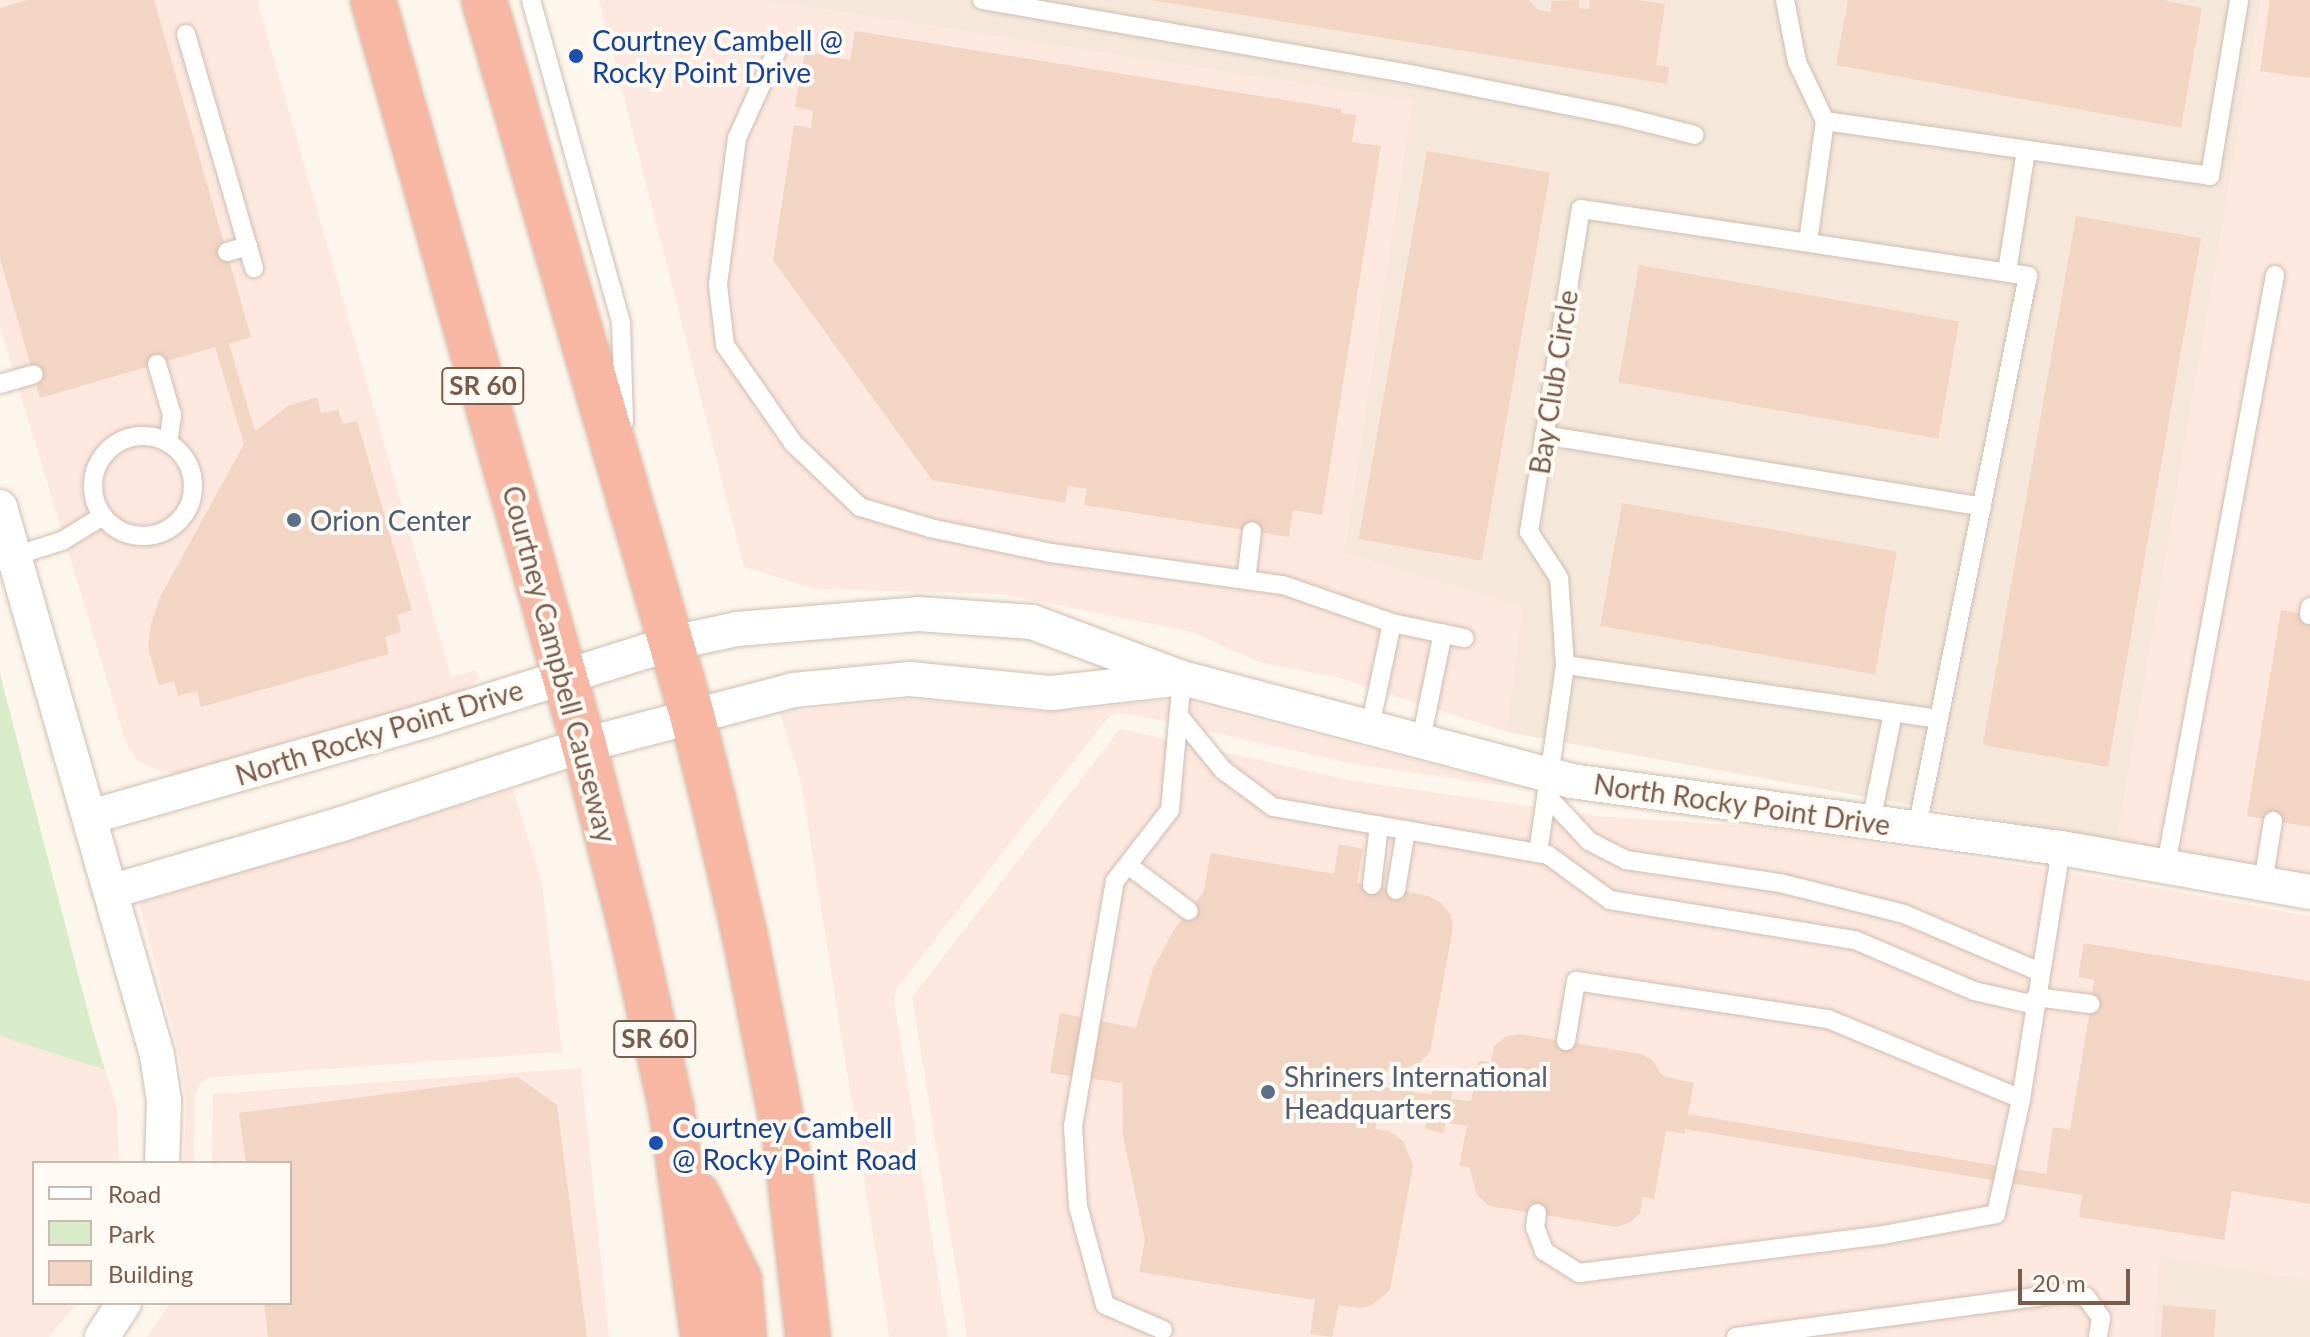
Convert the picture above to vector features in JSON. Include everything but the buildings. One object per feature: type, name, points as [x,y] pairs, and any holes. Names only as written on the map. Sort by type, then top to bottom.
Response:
[{"type":"highway","name":"Courtney Campbell Causeway","points":[[373,0],[565,676],[629,920],[671,1106],[703,1337]]},
{"type":"highway","points":[[484,0],[692,715],[745,936],[786,1144],[808,1337]]},
{"type":"highway","points":[[678,1156],[739,1279],[744,1337]]},
{"type":"street","points":[[0,507],[113,891],[157,1055],[164,1101],[162,1161]]},
{"type":"street","name":"North Rocky Point Drive","points":[[90,817],[428,720],[672,643],[737,629],[918,614],[1032,622],[1182,678],[1421,740],[1549,786],[1871,822],[2061,848],[2310,892]]},
{"type":"street","name":"North Rocky Point Drive","points":[[113,891],[342,824],[584,745],[793,690],[910,679],[1051,693],[1182,678]]},
{"type":"street","points":[[102,1337],[123,1305]]},
{"type":"lane","points":[[531,0],[621,322],[626,488]]},
{"type":"lane","points":[[982,0],[1415,75],[1616,115],[1695,135]]},
{"type":"lane","points":[[1785,0],[1797,62],[1825,121],[1808,242]]},
{"type":"lane","points":[[1825,121],[2210,176],[2239,0]]},
{"type":"lane","points":[[186,34],[254,268]]},
{"type":"lane","points":[[777,50],[737,138],[718,285],[725,345],[793,443],[860,507],[930,528],[1051,553],[1283,585],[1392,623],[1464,638]]},
{"type":"lane","points":[[2007,272],[2026,150]]},
{"type":"lane","name":"Bay Club Circle","points":[[1538,853],[1565,665],[1559,578],[1529,532],[1581,209],[2028,276],[1982,507]]},
{"type":"lane","points":[[227,252],[248,246]]},
{"type":"lane","points":[[2166,865],[2275,275]]},
{"type":"lane","points":[[157,364],[172,415],[168,442]]},
{"type":"lane","points":[[0,384],[34,374]]},
{"type":"lane","points":[[144,435],[168,442],[187,461],[193,477],[193,495],[187,511],[175,525],[160,533],[129,534],[103,516],[93,487],[94,471],[102,457],[127,438],[144,435]]},
{"type":"lane","points":[[1544,435],[1982,507],[1917,828]]},
{"type":"lane","points":[[14,556],[62,541],[103,516]]},
{"type":"lane","points":[[1246,580],[1252,531]]},
{"type":"lane","points":[[1370,727],[1392,623]]},
{"type":"lane","points":[[1421,740],[1443,633]]},
{"type":"lane","points":[[1565,665],[1938,719]]},
{"type":"lane","points":[[1163,1330],[1105,1305],[1089,1256],[1077,1193],[1073,1126],[1115,881],[1170,810],[1182,678]]},
{"type":"lane","points":[[1871,822],[1893,713]]},
{"type":"lane","points":[[1179,716],[1223,770],[1273,807],[1548,855],[1610,900],[1855,940],[1974,991],[2036,1001],[2091,1004]]},
{"type":"lane","points":[[1549,786],[1589,841],[1626,860],[1780,883],[1904,914],[2040,972]]},
{"type":"lane","points":[[2263,883],[2273,821]]},
{"type":"lane","points":[[1372,885],[1379,825]]},
{"type":"lane","points":[[1396,890],[1406,830]]},
{"type":"lane","points":[[1537,1213],[1535,1227],[1544,1251],[1579,1273],[1883,1235],[1996,1214],[2021,1099],[2061,848]]},
{"type":"lane","points":[[1128,865],[1189,911]]},
{"type":"lane","points":[[1566,1041],[1576,981],[1828,1019],[2021,1099]]},
{"type":"lane","points":[[1736,1337],[2066,1293],[2086,1297],[2101,1318],[2098,1337]]},
{"type":"shaded area","points":[[0,0],[257,0],[451,677],[476,670],[479,678],[460,693],[180,774],[159,771],[138,761],[127,746],[0,327]]},
{"type":"shaded area","points":[[599,0],[762,0],[1412,101],[1344,553],[1523,607],[1506,732],[1340,678],[1259,662],[1192,632],[1002,594],[815,589],[744,567]]},
{"type":"shaded area","points":[[762,0],[2261,0],[2117,842],[1506,732],[1522,607],[1344,553],[1412,101]]},
{"type":"shaded area","points":[[2261,0],[2310,0],[2310,874],[2117,842]]},
{"type":"shaded area","points":[[908,699],[1047,712],[1178,699],[1526,789],[1354,764],[1126,713],[1115,713],[1106,720],[897,988],[894,1000],[948,1337],[889,1337],[801,782],[780,713]]},
{"type":"shaded area","points":[[1120,729],[1349,780],[1596,816],[1764,827],[2079,874],[2310,916],[2310,1280],[2160,1256],[2153,1337],[967,1337],[912,997]]},
{"type":"shaded area","points":[[513,789],[542,882],[562,1052],[213,1077],[202,1081],[195,1095],[194,1161],[184,1161],[186,1100],[178,1049],[139,903]]},
{"type":"shaded area","points":[[0,1035],[105,1070],[117,1108],[119,1161],[32,1161],[32,1305],[76,1305],[48,1337],[0,1337]]},
{"type":"shaded area","points":[[581,1068],[609,1337],[147,1337],[169,1305],[292,1305],[292,1161],[212,1161],[213,1094]]},
{"type":"shaded area","points":[[2158,1255],[2310,1280],[2310,1337],[2151,1337]]},
{"type":"green space","points":[[0,674],[90,1020],[105,1070],[0,1036]]},
{"type":"place","name":"Courtney Cambell @ Rocky Point Drive","points":[[576,56]]},
{"type":"place","name":"Orion Center","points":[[294,520]]},
{"type":"place","name":"Shriners International Headquarters","points":[[1268,1092]]},
{"type":"place","name":"Courtney Cambell @ Rocky Point Road","points":[[656,1143]]}]
